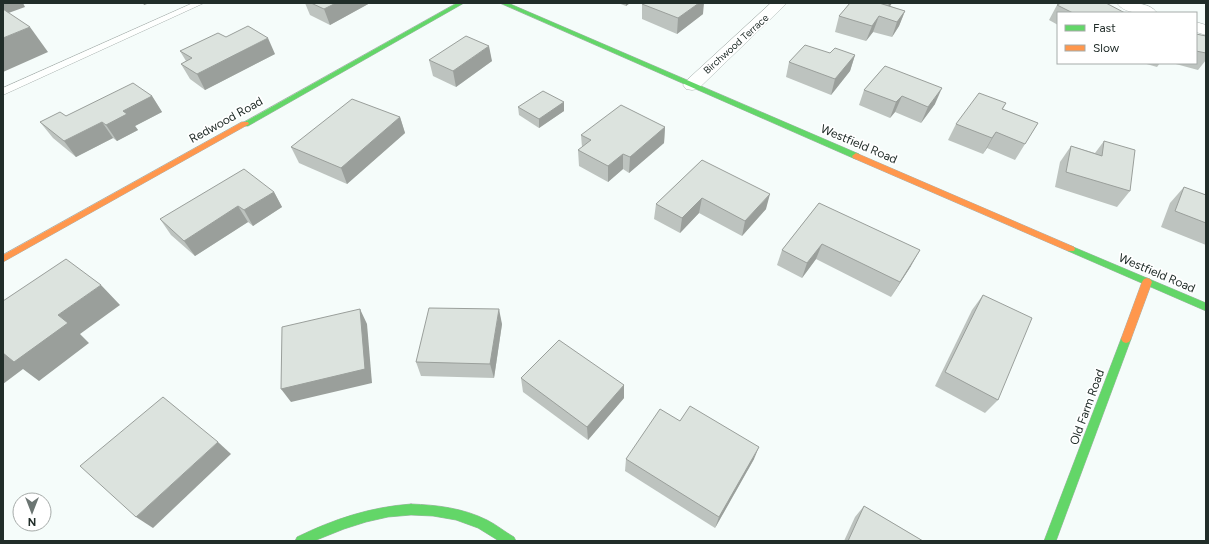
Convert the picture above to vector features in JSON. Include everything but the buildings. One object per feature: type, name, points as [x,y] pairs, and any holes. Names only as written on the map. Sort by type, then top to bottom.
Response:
[{"type":"street","name":"Redwood Road","points":[[3,259],[461,3]]},
{"type":"street","name":"Westfield Road","points":[[503,3],[1206,307]]},
{"type":"street","name":"Birchwood Terrace","points":[[692,85],[780,3]]},
{"type":"street","points":[[1124,3],[1146,12]]},
{"type":"street","name":"Old Farm Road","points":[[1050,541],[1147,282]]},
{"type":"street","points":[[301,541],[325,528],[365,514],[404,509],[443,511],[478,522],[510,541]]},
{"type":"lane","points":[[3,92],[200,3]]},
{"type":"traffic: fast","points":[[245,124],[461,3]]},
{"type":"traffic: fast","points":[[503,3],[856,156]]},
{"type":"traffic: fast","points":[[1071,249],[1206,307]]},
{"type":"traffic: fast","points":[[1050,541],[1126,339]]},
{"type":"traffic: fast","points":[[301,541],[322,531],[366,516],[411,510],[433,510],[456,514],[478,522],[510,541]]},
{"type":"traffic: slow","points":[[3,259],[245,124]]},
{"type":"traffic: slow","points":[[856,156],[1071,249]]},
{"type":"traffic: slow","points":[[1126,339],[1147,282]]}]
